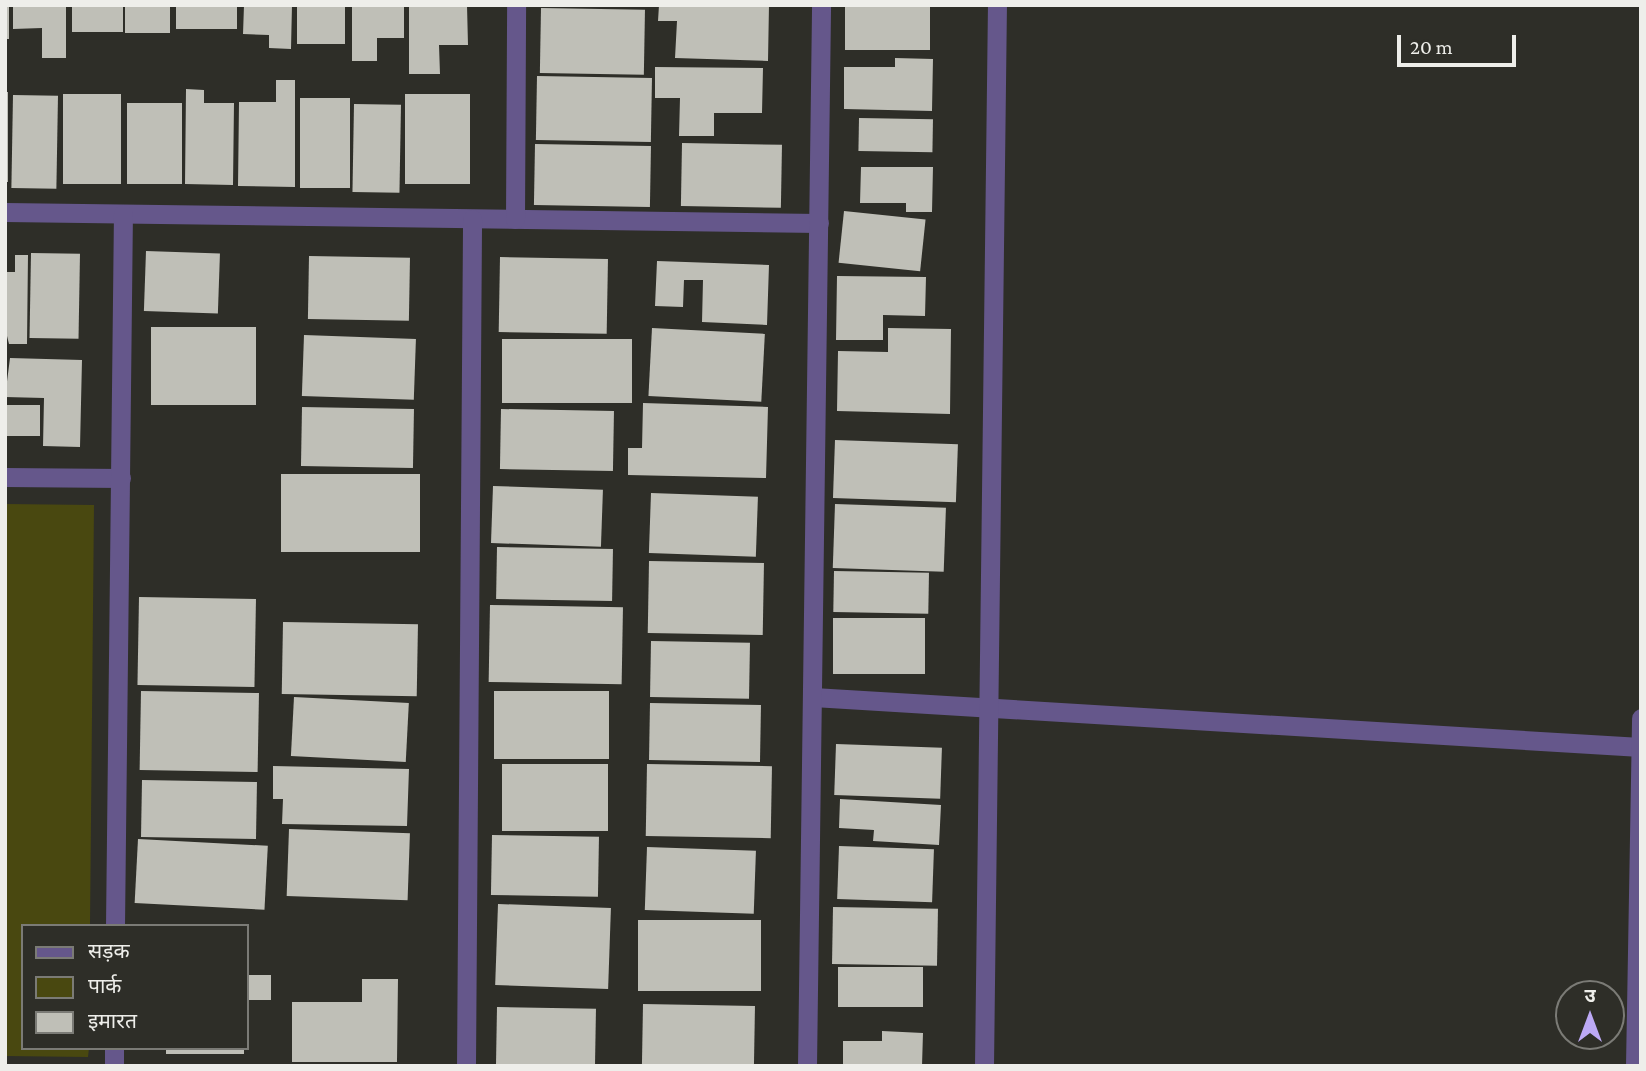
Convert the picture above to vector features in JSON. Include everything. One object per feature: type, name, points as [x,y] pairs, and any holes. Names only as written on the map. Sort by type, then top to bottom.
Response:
[{"type":"street","points":[[514,219],[516,5]]},
{"type":"street","points":[[807,1066],[821,5]]},
{"type":"street","points":[[984,1066],[997,5]]},
{"type":"street","points":[[5,212],[819,223]]},
{"type":"street","points":[[116,924],[123,214]]},
{"type":"street","points":[[466,1066],[472,219]]},
{"type":"street","points":[[5,477],[121,478]]},
{"type":"street","points":[[813,697],[1640,747]]},
{"type":"street","points":[[1635,1066],[1641,718]]},
{"type":"green space","points":[[5,504],[94,505],[90,924],[21,924],[21,1050],[89,1050],[88,1057],[5,1056]]},
{"type":"building","points":[[5,5],[9,5],[9,39],[5,39]]},
{"type":"building","points":[[13,5],[66,5],[66,58],[42,58],[42,28],[13,29]]},
{"type":"building","points":[[72,5],[123,5],[123,32],[72,32]]},
{"type":"building","points":[[125,5],[170,5],[170,33],[125,33]]},
{"type":"building","points":[[176,5],[237,5],[237,29],[176,29]]},
{"type":"building","points":[[244,5],[292,5],[291,49],[269,48],[269,35],[243,34]]},
{"type":"building","points":[[297,5],[345,5],[345,44],[297,44]]},
{"type":"building","points":[[352,5],[404,5],[404,38],[377,38],[377,61],[352,61]]},
{"type":"building","points":[[409,5],[467,5],[468,45],[439,45],[440,74],[409,74]]},
{"type":"building","points":[[659,5],[769,5],[768,61],[675,58],[677,21],[658,21]]},
{"type":"building","points":[[845,5],[930,5],[930,50],[845,50]]},
{"type":"building","points":[[541,8],[645,10],[644,75],[540,73]]},
{"type":"building","points":[[895,58],[933,59],[932,111],[844,109],[844,67],[895,67]]},
{"type":"building","points":[[655,67],[763,68],[762,113],[714,113],[714,136],[679,136],[680,98],[655,98]]},
{"type":"building","points":[[537,76],[652,78],[651,142],[536,140]]},
{"type":"building","points":[[276,80],[295,80],[295,187],[238,186],[239,102],[276,102]]},
{"type":"building","points":[[186,89],[204,90],[204,103],[234,103],[233,185],[185,184]]},
{"type":"building","points":[[5,92],[8,92],[8,182],[5,182]]},
{"type":"building","points":[[63,94],[121,94],[121,184],[63,184]]},
{"type":"building","points":[[405,94],[470,94],[470,184],[405,184]]},
{"type":"building","points":[[13,95],[58,96],[56,189],[11,188]]},
{"type":"building","points":[[300,98],[350,98],[350,188],[300,188]]},
{"type":"building","points":[[127,103],[182,103],[182,184],[127,184]]},
{"type":"building","points":[[354,104],[401,105],[399,193],[352,192]]},
{"type":"building","points":[[859,118],[933,119],[932,152],[858,151]]},
{"type":"building","points":[[682,143],[782,145],[781,208],[681,206]]},
{"type":"building","points":[[535,144],[651,146],[650,207],[534,205]]},
{"type":"building","points":[[861,167],[933,167],[932,212],[906,212],[906,203],[860,203]]},
{"type":"building","points":[[844,211],[926,220],[920,271],[839,263]]},
{"type":"building","points":[[146,251],[220,254],[218,314],[144,311]]},
{"type":"building","points":[[31,253],[80,254],[79,339],[30,338]]},
{"type":"building","points":[[15,255],[28,255],[27,344],[9,344],[5,328],[5,272],[15,272]]},
{"type":"building","points":[[309,256],[410,258],[409,321],[308,319]]},
{"type":"building","points":[[500,257],[608,259],[607,334],[499,332]]},
{"type":"building","points":[[657,261],[769,265],[767,325],[702,322],[703,280],[684,280],[683,307],[655,306]]},
{"type":"building","points":[[837,276],[926,277],[925,316],[883,315],[883,340],[836,340]]},
{"type":"building","points":[[151,327],[256,327],[256,405],[151,405]]},
{"type":"building","points":[[652,328],[765,334],[761,402],[648,396]]},
{"type":"building","points":[[888,328],[951,329],[950,414],[837,411],[838,351],[888,352]]},
{"type":"building","points":[[304,335],[416,339],[414,400],[302,396]]},
{"type":"building","points":[[502,339],[632,339],[632,403],[502,403]]},
{"type":"building","points":[[10,358],[82,360],[80,447],[43,446],[44,398],[5,397]]},
{"type":"building","points":[[643,403],[768,407],[766,478],[628,475],[628,448],[642,448]]},
{"type":"building","points":[[5,405],[40,405],[40,436],[5,436]]},
{"type":"building","points":[[302,407],[414,409],[413,468],[301,466]]},
{"type":"building","points":[[501,409],[614,411],[613,471],[500,469]]},
{"type":"building","points":[[835,440],[958,444],[956,502],[833,498]]},
{"type":"building","points":[[281,474],[420,474],[420,552],[281,552]]},
{"type":"building","points":[[493,486],[603,490],[601,547],[491,543]]},
{"type":"building","points":[[651,493],[758,497],[756,557],[649,553]]},
{"type":"building","points":[[835,504],[946,508],[944,572],[833,568]]},
{"type":"building","points":[[497,547],[613,549],[612,601],[496,599]]},
{"type":"building","points":[[649,561],[764,563],[763,635],[648,633]]},
{"type":"building","points":[[834,571],[929,573],[928,614],[833,612]]},
{"type":"building","points":[[139,597],[256,599],[254,687],[137,685]]},
{"type":"building","points":[[490,605],[623,607],[622,684],[489,682]]},
{"type":"building","points":[[833,618],[925,618],[925,674],[833,674]]},
{"type":"building","points":[[283,622],[418,624],[417,696],[282,694]]},
{"type":"building","points":[[651,641],[750,643],[749,699],[650,697]]},
{"type":"building","points":[[141,691],[259,693],[258,772],[140,770]]},
{"type":"building","points":[[494,691],[609,691],[609,759],[494,759]]},
{"type":"building","points":[[294,697],[409,703],[406,762],[291,756]]},
{"type":"building","points":[[650,703],[761,705],[760,762],[649,760]]},
{"type":"building","points":[[836,744],[942,748],[940,799],[834,795]]},
{"type":"building","points":[[502,764],[608,764],[608,831],[502,831]]},
{"type":"building","points":[[647,764],[772,766],[771,838],[646,836]]},
{"type":"building","points":[[273,766],[409,769],[407,826],[282,824],[283,799],[273,799]]},
{"type":"building","points":[[142,780],[257,782],[256,839],[141,837]]},
{"type":"building","points":[[840,799],[941,805],[939,845],[873,841],[874,830],[839,828]]},
{"type":"building","points":[[289,829],[410,833],[408,900],[287,896]]},
{"type":"building","points":[[492,835],[599,837],[598,897],[491,895]]},
{"type":"building","points":[[138,839],[268,846],[264,910],[135,903]]},
{"type":"building","points":[[839,846],[934,849],[932,902],[837,899]]},
{"type":"building","points":[[647,847],[756,851],[754,914],[645,910]]},
{"type":"building","points":[[498,904],[611,908],[608,989],[495,985]]},
{"type":"building","points":[[833,907],[938,909],[937,966],[832,964]]},
{"type":"building","points":[[638,920],[761,920],[761,991],[638,991]]},
{"type":"building","points":[[838,967],[923,967],[923,1007],[838,1007]]},
{"type":"building","points":[[248,975],[271,975],[271,1000],[248,1000]]},
{"type":"building","points":[[362,979],[398,979],[397,1062],[292,1062],[292,1002],[362,1002]]},
{"type":"building","points":[[643,1004],[755,1006],[754,1066],[642,1066]]},
{"type":"building","points":[[497,1007],[596,1009],[595,1066],[496,1066]]},
{"type":"building","points":[[882,1031],[923,1033],[922,1066],[843,1066],[843,1041],[882,1041]]},
{"type":"building","points":[[166,1050],[244,1050],[244,1054],[166,1054]]}]
